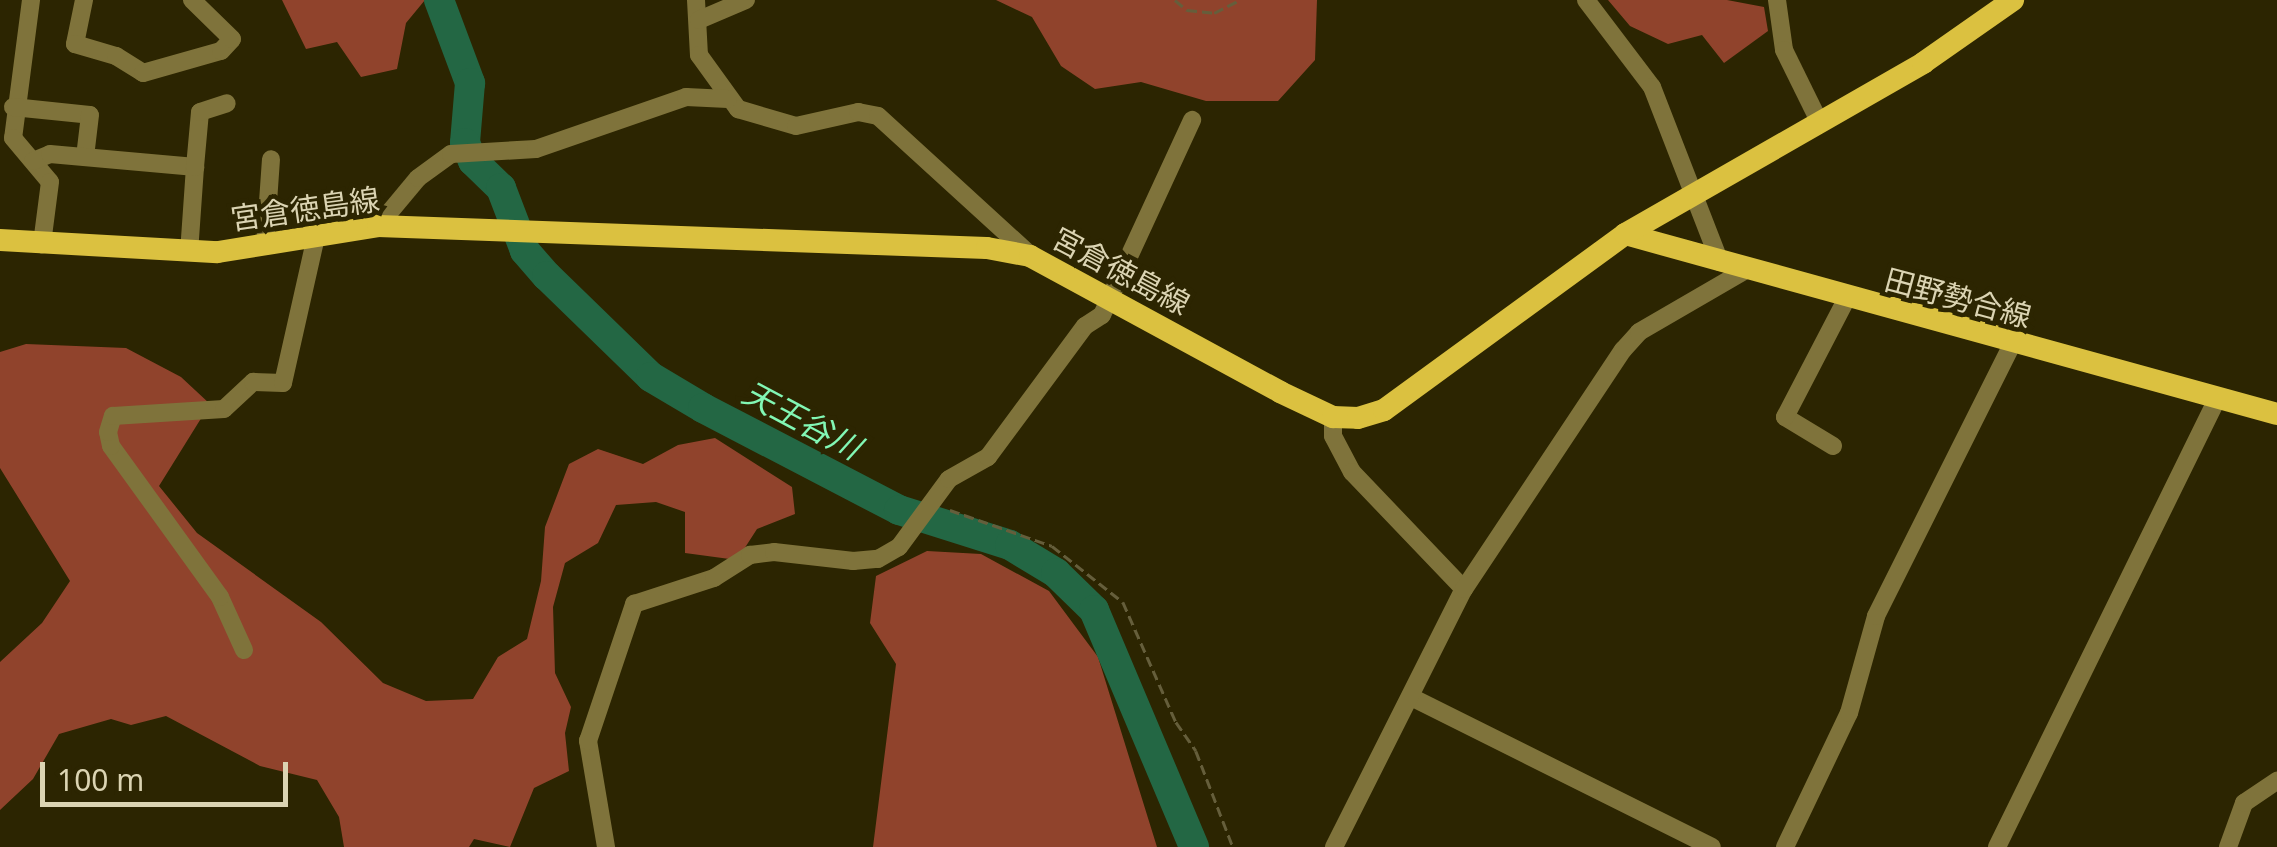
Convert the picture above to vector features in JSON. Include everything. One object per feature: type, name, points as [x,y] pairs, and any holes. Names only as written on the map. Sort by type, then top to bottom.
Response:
[{"type":"main road","points":[[1334,417],[1384,410],[1625,234],[1975,32],[2013,0]]},
{"type":"main road","name":"宮倉徳島線","points":[[0,240],[189,252],[265,245],[378,226],[888,242],[1030,256],[1334,417]]},
{"type":"main road","name":"田野勢合線","points":[[1625,234],[2012,344],[2277,414]]},
{"type":"street","points":[[31,0],[13,107],[13,138],[50,182],[42,244]]},
{"type":"street","points":[[84,0],[75,44],[116,56],[143,73],[221,52],[232,38],[192,0]]},
{"type":"street","points":[[696,0],[698,55],[738,109],[796,126],[858,112],[878,116],[1030,256]]},
{"type":"street","points":[[699,20],[746,0]]},
{"type":"street","points":[[1586,0],[1652,86],[1697,189],[1720,262]]},
{"type":"street","points":[[1778,0],[1784,50],[1819,121]]},
{"type":"street","points":[[378,226],[418,178],[471,150],[536,150],[686,98],[728,99]]},
{"type":"street","points":[[189,252],[200,112],[227,103]]},
{"type":"street","points":[[13,107],[90,116],[86,158]]},
{"type":"street","points":[[606,847],[588,740],[634,604],[714,578],[750,556],[878,559],[915,527],[948,479],[988,457],[1085,326],[1102,314],[1192,120]]},
{"type":"street","points":[[33,161],[50,154],[194,167]]},
{"type":"street","points":[[265,245],[272,160]]},
{"type":"street","points":[[244,650],[220,597],[111,446],[108,432],[112,416],[224,408],[253,382],[283,383],[316,237]]},
{"type":"street","points":[[1334,847],[1464,589],[1623,350],[1640,332],[1746,270]]},
{"type":"street","points":[[1834,446],[1785,417],[1846,298]]},
{"type":"street","points":[[1784,847],[1850,714],[1876,616],[2012,344]]},
{"type":"street","points":[[2003,845],[2218,397]]},
{"type":"street","points":[[1334,417],[1333,436],[1352,472],[1464,589]]},
{"type":"street","points":[[1411,697],[1712,847]]},
{"type":"street","points":[[2228,847],[2244,804],[2277,781]]},
{"type":"path","points":[[1175,0],[1187,10],[1214,12],[1240,0]]},
{"type":"path","points":[[928,504],[1052,546],[1123,602],[1176,722],[1196,751],[1233,847]]},
{"type":"shaded area","points":[[282,0],[425,0],[406,23],[397,69],[361,77],[337,42],[306,49]]},
{"type":"shaded area","points":[[996,0],[1317,0],[1315,60],[1278,101],[1206,101],[1141,82],[1095,89],[1061,66],[1032,17]]},
{"type":"shaded area","points":[[1608,0],[1727,0],[1764,7],[1768,31],[1724,63],[1702,35],[1668,44],[1630,26]]},
{"type":"shaded area","points":[[26,344],[126,348],[181,377],[210,404],[159,486],[197,533],[321,622],[383,683],[426,701],[473,699],[498,657],[527,639],[541,581],[545,527],[569,464],[598,449],[643,464],[678,445],[715,438],[792,487],[795,514],[757,529],[737,560],[685,553],[685,512],[656,502],[616,505],[598,543],[565,563],[553,607],[555,673],[571,707],[565,733],[569,771],[534,788],[510,847],[474,839],[469,847],[344,847],[339,817],[317,780],[260,766],[166,716],[131,725],[111,719],[59,734],[33,779],[0,810],[0,662],[42,623],[70,581],[0,468],[0,352]]},
{"type":"shaded area","points":[[927,551],[981,554],[1049,591],[1098,657],[1157,847],[873,847],[896,664],[870,623],[876,576]]},
{"type":"waterway","name":"天王谷川","points":[[439,0],[470,83],[465,143],[473,161],[501,188],[525,251],[547,276],[651,377],[703,408],[899,510],[1010,545],[1056,573],[1094,610],[1194,847]]}]
